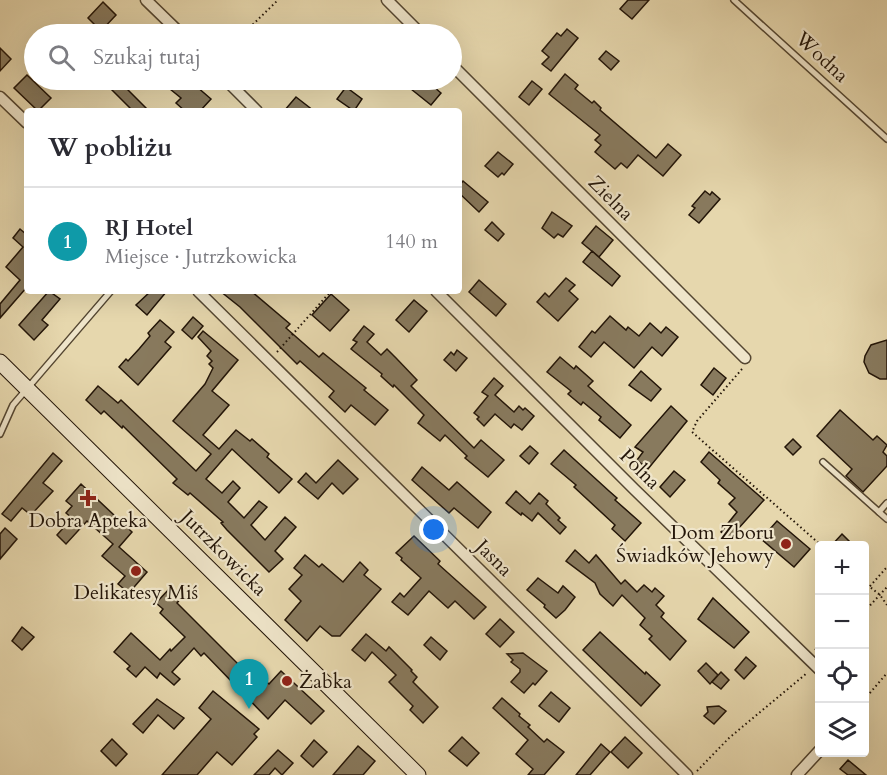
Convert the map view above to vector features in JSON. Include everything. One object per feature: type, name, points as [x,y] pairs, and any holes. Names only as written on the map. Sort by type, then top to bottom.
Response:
[{"type":"main road","name":"Jutrzkowicka","points":[[0,362],[415,774]]},
{"type":"street","points":[[146,0],[171,24]]},
{"type":"street","points":[[387,0],[411,24]]},
{"type":"street","name":"Zielna","points":[[462,75],[745,358]]},
{"type":"street","points":[[236,90],[254,108]]},
{"type":"street","points":[[0,97],[24,120]]},
{"type":"street","name":"Jasna","points":[[201,294],[687,775]]},
{"type":"street","name":"Polna","points":[[439,294],[814,671]]},
{"type":"street","points":[[797,775],[815,755]]},
{"type":"lane","name":"Wodna","points":[[734,0],[887,139]]},
{"type":"lane","points":[[0,434],[12,405],[108,294]]},
{"type":"lane","points":[[823,462],[887,519]]},
{"type":"lane","points":[[879,512],[887,503]]},
{"type":"path","points":[[253,24],[278,0]]},
{"type":"path","points":[[269,362],[328,294]]},
{"type":"path","points":[[745,358],[745,364],[739,373],[697,421],[692,432],[816,541]]},
{"type":"path","points":[[887,567],[869,587],[880,595],[887,605]]},
{"type":"path","points":[[869,607],[887,587]]},
{"type":"path","points":[[694,775],[729,738],[814,671]]},
{"type":"path","points":[[869,694],[887,673]]},
{"type":"building","points":[[628,0],[649,0],[632,19],[620,9]]},
{"type":"building","points":[[103,2],[116,15],[108,24],[94,24],[88,18]]},
{"type":"building","points":[[567,29],[578,38],[551,71],[542,64],[549,57],[542,51],[557,33],[561,36]]},
{"type":"building","points":[[0,48],[11,59],[0,71]]},
{"type":"building","points":[[606,51],[619,61],[611,70],[599,59]]},
{"type":"building","points":[[565,74],[578,85],[575,89],[592,103],[594,101],[601,108],[600,110],[656,158],[668,144],[681,155],[663,176],[638,155],[627,168],[621,163],[615,169],[595,152],[601,145],[595,140],[600,135],[549,94]]},
{"type":"building","points":[[24,78],[24,90],[43,90],[51,98],[41,108],[35,108],[14,88]]},
{"type":"building","points":[[532,81],[542,89],[529,105],[519,97]]},
{"type":"building","points":[[112,90],[128,90],[146,108],[130,108]]},
{"type":"building","points":[[171,90],[201,90],[211,99],[203,108],[182,108],[176,103],[181,98]]},
{"type":"building","points":[[344,90],[350,90],[362,99],[356,108],[350,108],[337,99]]},
{"type":"building","points":[[412,90],[438,90],[441,93],[431,105]]},
{"type":"building","points":[[296,97],[310,108],[287,108]]},
{"type":"building","points":[[498,152],[513,164],[504,175],[502,173],[498,177],[485,166]]},
{"type":"building","points":[[462,182],[488,202],[479,212],[462,196]]},
{"type":"building","points":[[705,191],[710,195],[712,192],[720,199],[699,223],[689,215],[695,208],[692,206]]},
{"type":"building","points":[[552,212],[572,226],[563,237],[558,234],[554,238],[542,228]]},
{"type":"building","points":[[492,222],[504,234],[498,241],[485,230]]},
{"type":"building","points":[[596,226],[613,240],[599,257],[582,243]]},
{"type":"building","points":[[20,229],[24,232],[24,290],[0,318],[0,304],[20,280],[6,267],[23,247],[13,238]]},
{"type":"building","points":[[592,251],[620,276],[612,286],[583,262]]},
{"type":"building","points":[[566,278],[575,285],[569,291],[578,299],[558,321],[537,302],[545,293],[549,297]]},
{"type":"building","points":[[479,280],[506,304],[496,316],[469,292]]},
{"type":"building","points":[[46,294],[53,294],[60,299],[42,320],[48,325],[34,340],[19,325]]},
{"type":"building","points":[[148,294],[164,294],[147,315],[136,305]]},
{"type":"building","points":[[224,294],[255,294],[290,324],[286,328],[319,357],[323,353],[366,388],[364,390],[388,410],[375,425],[351,405],[345,412],[329,397],[334,391],[300,361],[297,364],[240,307]]},
{"type":"building","points":[[331,294],[349,310],[330,331],[312,315]]},
{"type":"building","points":[[414,300],[427,311],[409,332],[396,320]]},
{"type":"building","points":[[610,316],[626,330],[628,327],[639,336],[650,323],[661,333],[666,327],[678,337],[662,356],[652,347],[634,368],[604,342],[591,357],[579,347],[592,331],[595,333]]},
{"type":"building","points":[[193,317],[203,326],[192,339],[182,330]]},
{"type":"building","points":[[160,320],[174,332],[165,342],[171,347],[138,385],[119,367],[139,349],[150,336],[148,333]]},
{"type":"building","points":[[364,326],[374,334],[367,342],[381,355],[387,349],[417,380],[411,386],[474,448],[481,440],[504,460],[488,477],[465,458],[467,456],[445,435],[440,441],[418,423],[424,415],[394,385],[393,387],[381,376],[382,374],[351,349],[357,342],[353,340]]},
{"type":"building","points":[[203,331],[238,360],[212,391],[229,405],[203,435],[219,449],[236,430],[250,441],[252,439],[269,454],[267,457],[292,479],[279,493],[232,449],[206,479],[222,493],[233,481],[240,488],[228,502],[244,518],[259,501],[267,507],[251,525],[265,540],[285,517],[296,527],[275,551],[283,559],[269,572],[227,530],[221,523],[223,522],[190,493],[188,495],[173,483],[177,479],[123,426],[122,428],[104,411],[101,414],[86,400],[98,386],[118,403],[121,400],[196,471],[211,454],[173,421],[205,384],[213,368],[209,364],[212,361],[207,356],[211,351],[198,337]]},
{"type":"building","points":[[887,340],[887,379],[880,379],[869,373],[864,362],[865,356],[871,345]]},
{"type":"building","points":[[457,350],[467,358],[456,371],[444,360],[451,352],[454,355]]},
{"type":"building","points":[[560,357],[574,369],[576,366],[593,381],[588,386],[631,425],[620,438],[599,420],[601,417],[583,402],[581,405],[568,394],[571,391],[547,372]]},
{"type":"building","points":[[714,368],[726,378],[713,395],[701,385]]},
{"type":"building","points":[[641,371],[661,389],[651,401],[629,385]]},
{"type":"building","points":[[494,378],[503,386],[495,395],[514,412],[519,406],[534,416],[522,430],[514,424],[511,428],[495,414],[484,426],[477,419],[479,417],[474,413],[488,396],[482,392]]},
{"type":"building","points":[[671,406],[687,421],[648,469],[637,460],[643,452],[635,447]]},
{"type":"building","points":[[840,410],[873,440],[877,436],[887,445],[883,452],[887,456],[887,466],[863,492],[846,476],[852,469],[817,436]]},
{"type":"building","points":[[793,439],[801,447],[793,455],[785,447]]},
{"type":"building","points":[[530,446],[538,453],[529,464],[520,456]]},
{"type":"building","points":[[564,450],[641,523],[625,541],[612,529],[615,525],[574,487],[576,485],[551,464]]},
{"type":"building","points":[[709,452],[764,500],[729,539],[721,532],[737,512],[729,504],[735,498],[718,483],[720,480],[701,462]]},
{"type":"building","points":[[53,453],[62,461],[43,483],[53,491],[31,515],[22,508],[11,521],[2,514]]},
{"type":"building","points":[[338,460],[358,479],[343,494],[332,483],[318,499],[298,482],[306,473],[316,483]]},
{"type":"building","points":[[422,467],[449,490],[457,482],[491,512],[478,528],[454,508],[449,513],[412,480]]},
{"type":"building","points":[[674,471],[685,480],[670,497],[660,487]]},
{"type":"building","points":[[81,484],[132,532],[119,547],[147,572],[129,593],[118,584],[125,576],[102,556],[113,544],[87,521],[66,544],[57,535],[72,518],[66,513],[72,506],[66,501]]},
{"type":"building","points":[[516,491],[530,504],[539,493],[548,501],[546,504],[566,527],[560,534],[538,513],[532,521],[522,513],[521,515],[506,503]]},
{"type":"building","name":"Dom Zboru Świadków Jehowy","points":[[777,521],[810,549],[794,567],[761,539]]},
{"type":"building","points":[[5,528],[17,539],[0,559],[0,534]]},
{"type":"building","points":[[842,534],[849,541],[836,541]]},
{"type":"building","points":[[414,536],[440,561],[438,564],[486,607],[474,619],[455,601],[448,608],[429,591],[408,615],[392,602],[400,593],[404,597],[421,578],[396,553]]},
{"type":"building","points":[[575,550],[589,563],[596,555],[621,584],[625,580],[637,592],[644,585],[652,592],[655,588],[664,596],[656,605],[664,613],[661,617],[686,641],[670,660],[649,639],[652,636],[640,625],[645,618],[622,595],[613,606],[600,594],[595,583],[566,561]]},
{"type":"building","points":[[305,555],[319,567],[322,564],[343,582],[360,562],[368,570],[364,575],[381,589],[340,636],[332,636],[320,626],[307,641],[285,620],[301,601],[289,589],[302,575],[294,568]]},
{"type":"building","points":[[538,578],[558,593],[563,586],[575,597],[556,618],[527,590]]},
{"type":"building","points":[[170,588],[181,598],[177,603],[250,676],[254,671],[269,684],[281,671],[324,711],[311,724],[285,700],[268,719],[204,653],[201,656],[194,648],[172,672],[180,679],[174,685],[160,673],[157,678],[145,667],[136,677],[127,669],[130,666],[114,652],[131,633],[160,660],[185,637],[160,613],[163,609],[156,603]]},
{"type":"building","points":[[713,598],[749,632],[734,648],[698,619]]},
{"type":"building","points":[[500,619],[514,632],[500,647],[486,634]]},
{"type":"building","points":[[22,627],[34,637],[22,650],[12,641]]},
{"type":"building","points":[[600,632],[660,685],[641,706],[583,650]]},
{"type":"building","points":[[366,634],[386,651],[389,647],[412,670],[417,677],[413,682],[438,707],[423,723],[410,710],[413,706],[389,682],[396,675],[372,652],[365,661],[352,650]]},
{"type":"building","points":[[431,637],[447,651],[440,660],[424,645]]},
{"type":"building","points":[[523,653],[547,671],[535,685],[533,683],[524,693],[511,682],[520,669],[511,662],[513,660],[507,654]]},
{"type":"building","points":[[746,657],[756,666],[744,679],[735,670]]},
{"type":"building","points":[[706,663],[718,675],[710,684],[698,671]]},
{"type":"building","points":[[721,672],[729,680],[721,689],[712,682]]},
{"type":"building","points":[[213,691],[259,729],[254,734],[257,737],[232,765],[217,752],[197,775],[162,775],[211,719],[199,708]]},
{"type":"building","points":[[551,692],[570,708],[559,722],[539,706]]},
{"type":"building","points":[[502,698],[520,714],[519,716],[530,725],[528,727],[544,742],[547,739],[564,752],[544,775],[528,775],[533,769],[516,754],[528,740],[493,708]]},
{"type":"building","points":[[157,699],[184,718],[174,729],[158,715],[143,733],[133,724]]},
{"type":"building","points":[[719,706],[726,711],[714,724],[704,716],[708,712],[707,707]]},
{"type":"building","points":[[462,737],[479,753],[467,766],[449,751]]},
{"type":"building","points":[[625,737],[642,753],[628,768],[611,752]]},
{"type":"building","points":[[112,739],[127,754],[116,766],[101,751]]},
{"type":"building","points":[[314,740],[327,752],[313,767],[301,756]]},
{"type":"building","points":[[601,744],[610,752],[590,775],[576,775]]},
{"type":"building","points":[[358,746],[375,761],[363,775],[333,775]]},
{"type":"building","points":[[278,750],[293,763],[282,775],[275,768],[269,775],[254,775]]},
{"type":"building","points":[[848,760],[866,775],[848,775],[840,769]]},
{"type":"place","name":"Dobra Apteka","points":[[88,498]]},
{"type":"place","name":"Dom Zboru Świadków Jehowy","points":[[786,544]]},
{"type":"place","name":"Delikatesy Miś","points":[[136,571]]},
{"type":"place","name":"Żabka","points":[[287,681]]},
{"type":"place","name":"RJ Hotel","points":[[249,709]]}]
